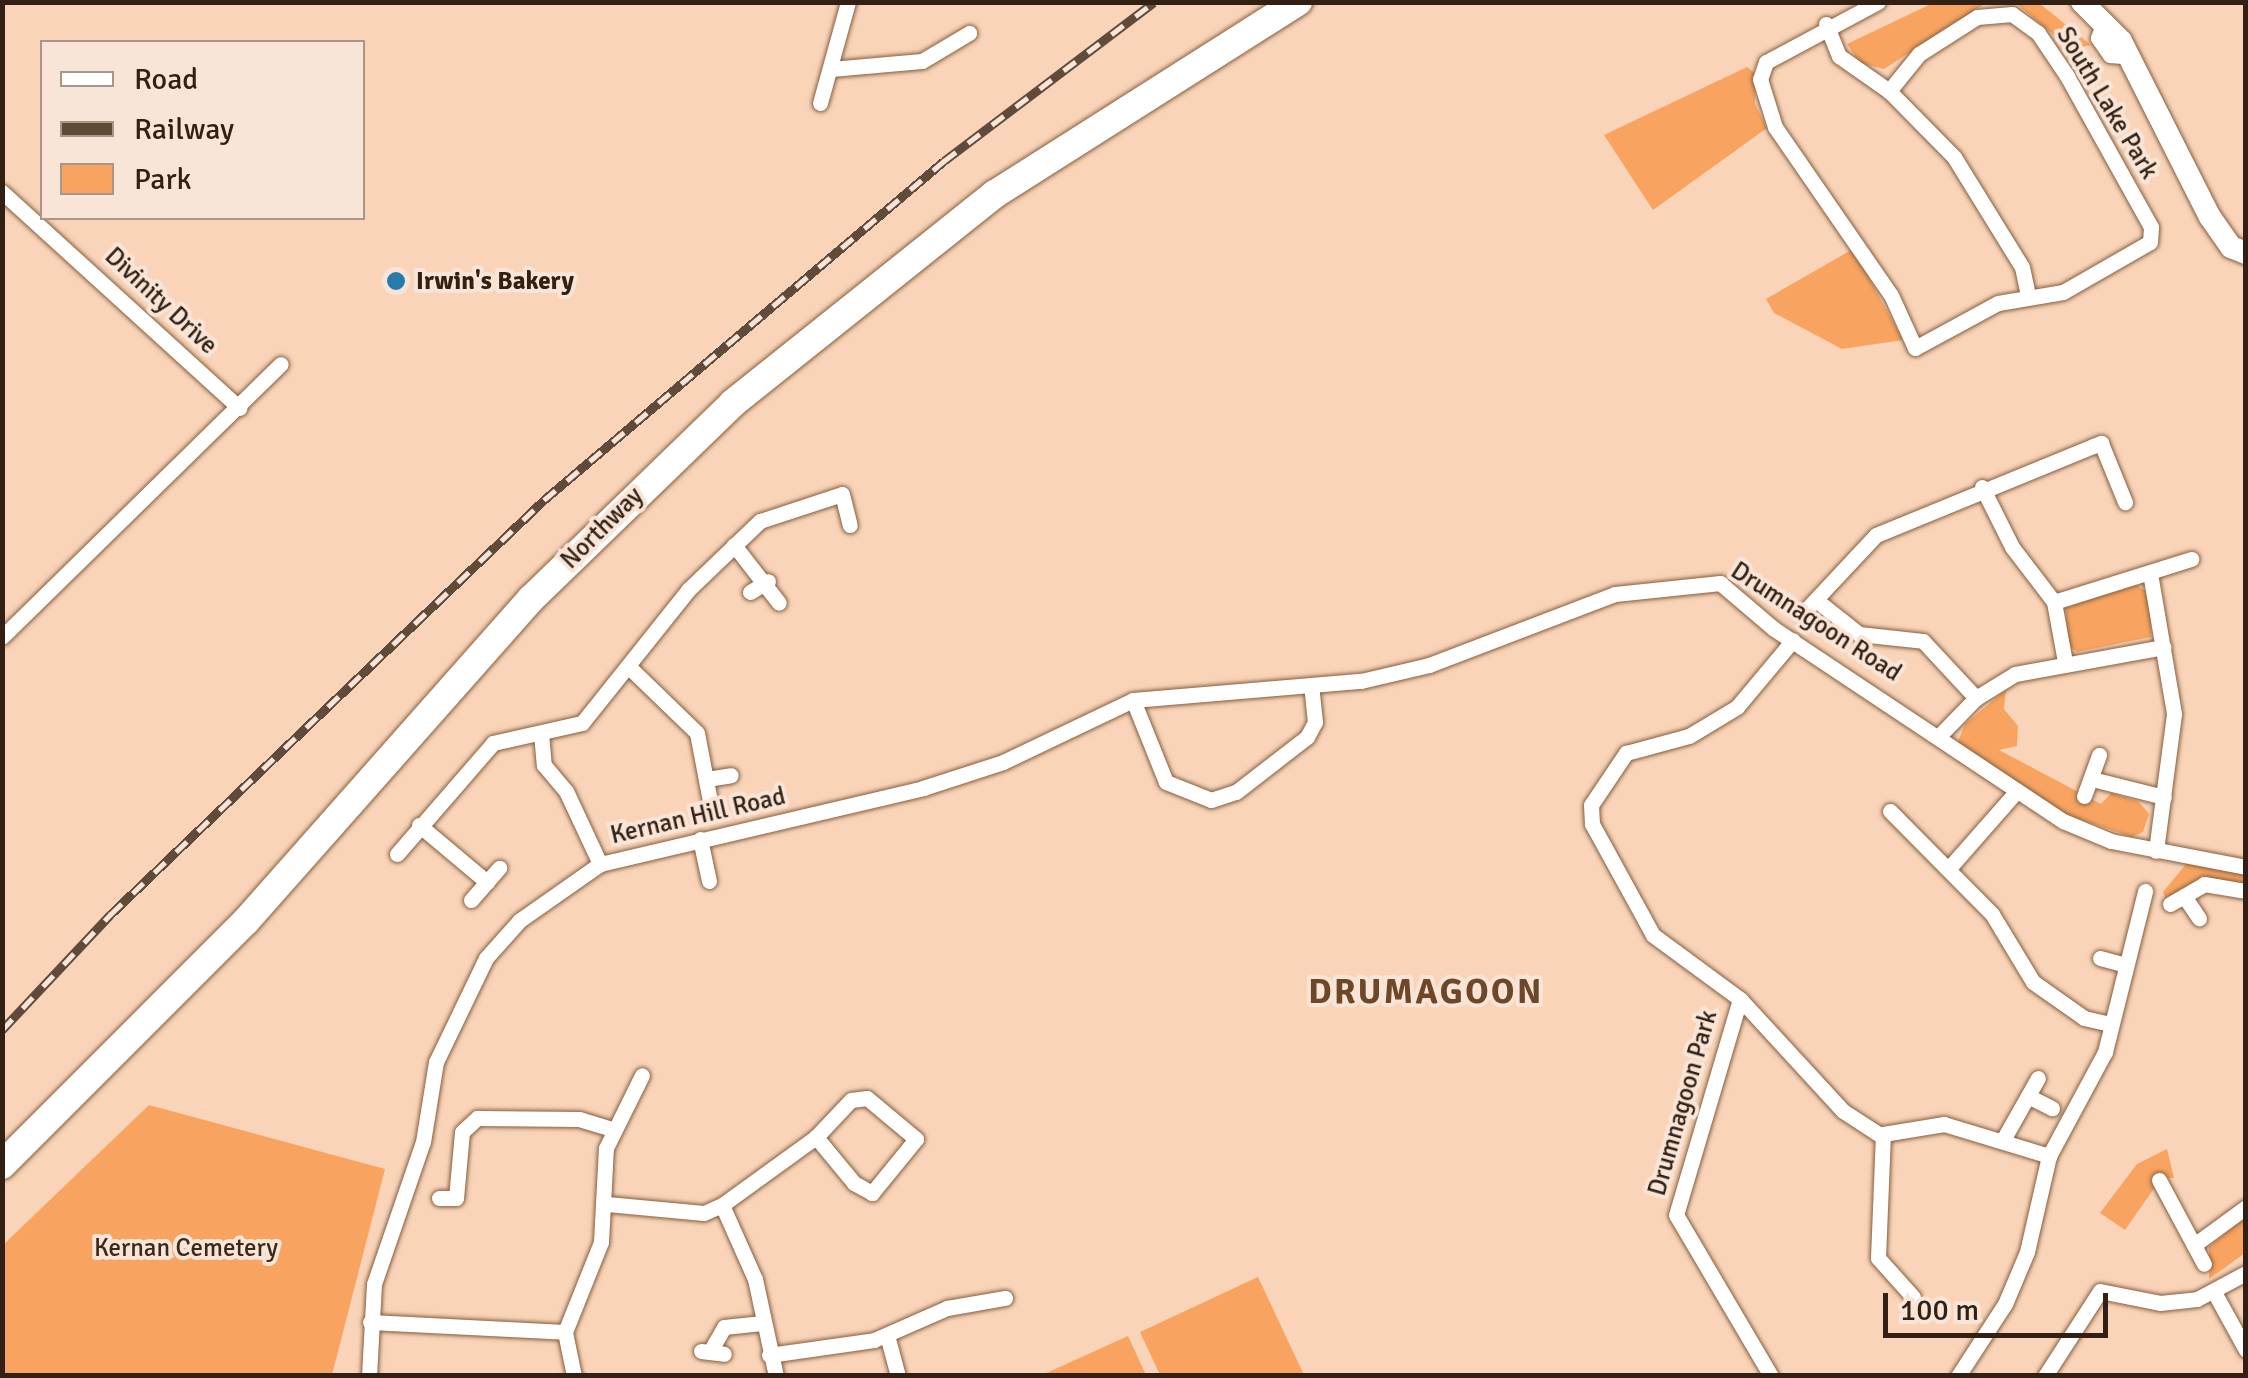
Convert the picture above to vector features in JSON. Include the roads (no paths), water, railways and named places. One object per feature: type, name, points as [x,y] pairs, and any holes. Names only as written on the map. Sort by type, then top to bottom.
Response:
[{"type":"highway","name":"Northway","points":[[2,1165],[246,921],[531,599],[733,403],[995,194],[1298,2]]},
{"type":"street","points":[[820,103],[848,2]]},
{"type":"street","name":"South Lake Park","points":[[1878,2],[1826,24],[1766,62],[1763,101],[1804,178],[1891,295],[1915,348],[1998,303],[2063,292],[2150,242],[2151,227],[2048,47],[2012,14],[1995,12],[1920,54],[1889,91]]},
{"type":"street","points":[[2082,2],[2104,22],[2131,57],[2210,217],[2230,247],[2246,254]]},
{"type":"street","points":[[1826,24],[1840,56],[1889,91],[1954,157],[2022,268],[2028,296]]},
{"type":"street","points":[[831,69],[922,61],[969,34]]},
{"type":"street","name":"Divinity Drive","points":[[2,192],[239,408]]},
{"type":"street","points":[[2,636],[281,364]]},
{"type":"street","points":[[2095,427],[2125,502]]},
{"type":"street","points":[[1803,613],[1876,536],[1982,487],[2101,444]]},
{"type":"street","points":[[1982,487],[2012,547],[2054,602],[2064,662]]},
{"type":"street","points":[[397,854],[493,743],[582,723],[630,668],[688,590],[760,521],[842,494],[850,525]]},
{"type":"street","points":[[734,545],[768,581],[779,603]]},
{"type":"street","points":[[2054,602],[2191,559]]},
{"type":"street","points":[[2150,573],[2174,714],[2156,852]]},
{"type":"street","points":[[750,592],[768,581]]},
{"type":"street","name":"Drumnagoon Road","points":[[1271,688],[1311,686],[1429,665],[1615,594],[1693,582],[1720,583],[1792,640],[2016,792],[2111,841],[2246,867]]},
{"type":"street","points":[[1816,600],[1859,634],[1923,640],[1976,698]]},
{"type":"street","name":"Drumnagoon Park","points":[[1792,640],[1737,707],[1688,736],[1626,752],[1590,805],[1592,824],[1653,935],[1740,999],[1843,1111],[1883,1137]]},
{"type":"street","points":[[1938,737],[1976,698],[2015,674],[2164,646]]},
{"type":"street","points":[[630,668],[697,733],[710,801]]},
{"type":"street","points":[[1132,700],[1166,782],[1211,800],[1236,792],[1307,737],[1315,722],[1311,686]]},
{"type":"street","name":"Kernan Hill Road","points":[[369,1376],[370,1322],[382,1252],[423,1142],[450,1021],[486,958],[520,920],[600,864],[923,788],[1003,762],[1132,700],[1271,688]]},
{"type":"street","points":[[540,733],[544,765],[566,791],[600,864]]},
{"type":"street","points":[[2084,796],[2099,755]]},
{"type":"street","points":[[707,778],[731,775]]},
{"type":"street","points":[[2092,779],[2164,798]]},
{"type":"street","points":[[1950,866],[2016,792]]},
{"type":"street","points":[[1890,811],[1950,866],[1992,914],[2033,982],[2084,1018],[2111,1024]]},
{"type":"street","points":[[419,825],[487,882]]},
{"type":"street","points":[[700,840],[709,881]]},
{"type":"street","points":[[471,900],[499,868]]},
{"type":"street","points":[[2198,918],[2177,900],[2204,884],[2246,891]]},
{"type":"street","points":[[1958,1376],[2006,1304],[2027,1252],[2049,1156],[2104,1052],[2145,891]]},
{"type":"street","points":[[2100,958],[2126,965]]},
{"type":"street","name":"Drumnagoon Park","points":[[1740,999],[1676,1215],[1771,1376]]},
{"type":"street","points":[[574,1376],[564,1332],[601,1242],[612,1129],[642,1075]]},
{"type":"street","points":[[2003,1140],[2038,1078]]},
{"type":"street","points":[[2028,1096],[2052,1108]]},
{"type":"street","points":[[607,1204],[704,1213],[722,1205],[816,1137],[851,1100],[867,1098],[916,1138],[872,1193],[854,1183],[816,1137]]},
{"type":"street","points":[[439,1198],[456,1198],[462,1132],[477,1118],[580,1119],[612,1129]]},
{"type":"street","points":[[1913,1296],[1878,1258],[1883,1137],[1944,1124],[2049,1156]]},
{"type":"street","points":[[2159,1180],[2204,1264]]},
{"type":"street","points":[[722,1205],[755,1278],[760,1323],[776,1376]]},
{"type":"street","points":[[2194,1245],[2246,1207]]},
{"type":"street","points":[[2044,1376],[2100,1290],[2160,1303],[2214,1292],[2246,1273]]},
{"type":"street","points":[[2214,1292],[2246,1350]]},
{"type":"street","points":[[770,1355],[887,1336],[947,1308],[1005,1298]]},
{"type":"street","points":[[370,1322],[564,1332]]},
{"type":"street","points":[[712,1351],[724,1327],[760,1323]]},
{"type":"street","points":[[887,1336],[898,1376]]},
{"type":"railway","points":[[2,1030],[111,914],[544,500],[944,161],[1154,2]]},
{"type":"place","name":"Irwin's Bakery","points":[[396,281]]},
{"type":"district","name":"DRUMAGOON","points":[[1426,992]]},
{"type":"park label","name":"Kernan Cemetery","points":[[186,1248]]}]
